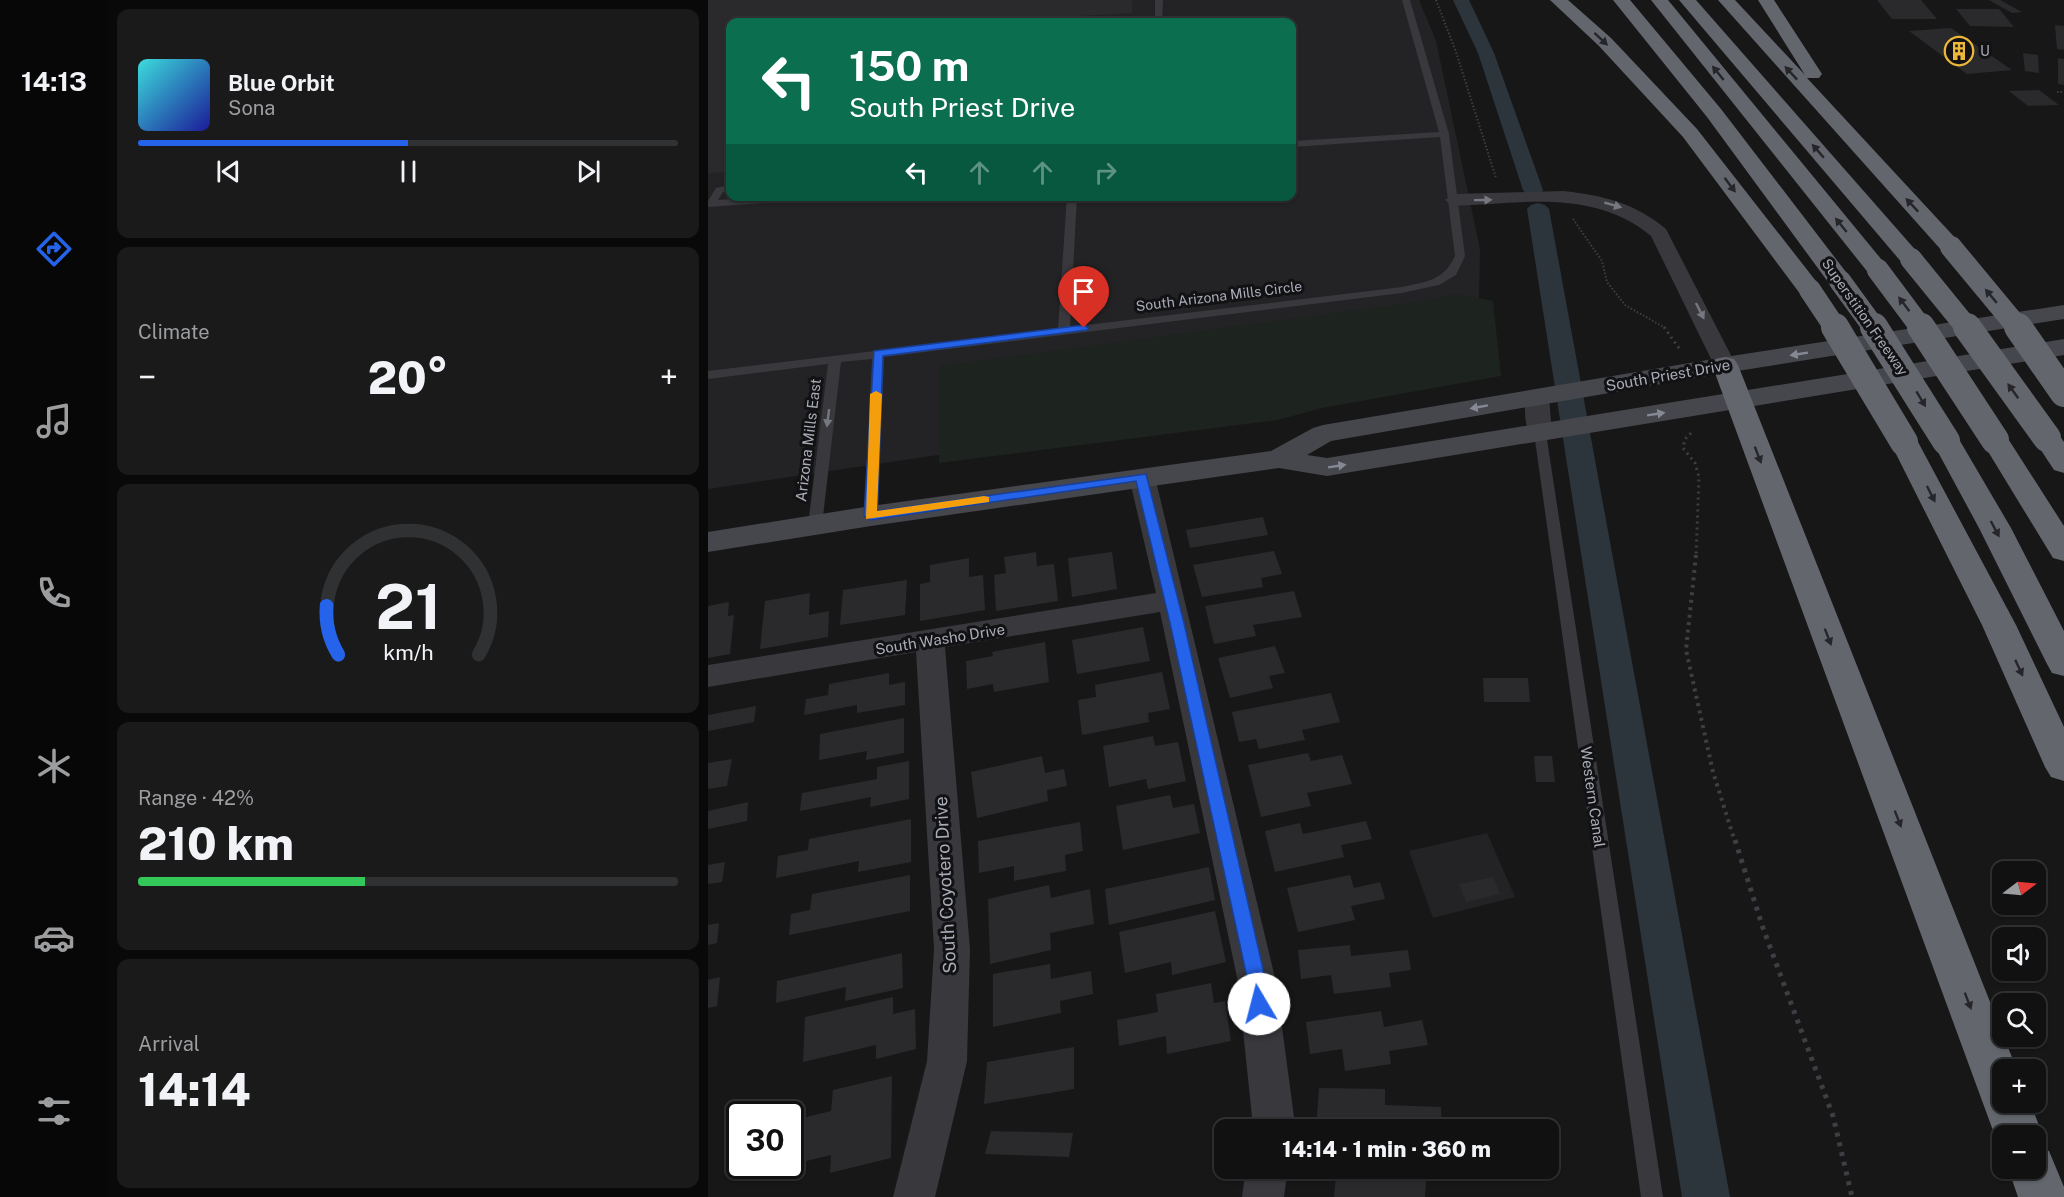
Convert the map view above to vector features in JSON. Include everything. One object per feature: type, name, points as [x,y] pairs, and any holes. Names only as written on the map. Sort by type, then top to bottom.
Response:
[{"type":"highway","points":[[1558,0],[1605,42],[1690,133],[1810,290],[1855,357],[1904,442],[1999,625],[2064,767]]},
{"type":"highway","name":"Superstition Freeway","points":[[1621,0],[1714,113],[1891,350],[1995,528],[2064,664]]},
{"type":"highway","points":[[1640,0],[1752,140],[1840,281]]},
{"type":"highway","points":[[1659,0],[1878,270],[1936,347],[2064,551]]},
{"type":"highway","points":[[1687,0],[1911,259],[1976,339],[2048,438],[2064,464]]},
{"type":"highway","points":[[1726,0],[1951,247],[2019,329],[2064,393]]},
{"type":"highway","points":[[1766,0],[1873,162]]},
{"type":"highway","points":[[1725,365],[1992,1066]]},
{"type":"highway","points":[[2036,1179],[2043,1197]]},
{"type":"main road","name":"South Priest Drive","points":[[1279,459],[1323,434],[1725,365],[2064,312]]},
{"type":"main road","name":"South Priest Drive","points":[[708,542],[871,516],[1279,459],[1327,468],[2064,347]]},
{"type":"street","points":[[1454,200],[1561,198],[1611,204],[1627,209],[1652,225],[1659,233],[1725,365]]},
{"type":"street","name":"Western Canal","points":[[1541,397],[1546,432]]},
{"type":"street","points":[[1142,477],[1172,600],[1257,982],[1273,1119]]},
{"type":"street","name":"South Washo Drive","points":[[708,676],[1172,600]]},
{"type":"street","name":"South Coyotero Drive","points":[[914,1197],[947,1061],[952,948],[930,640]]},
{"type":"street","points":[[1263,1197],[1265,1179]]},
{"type":"lane","points":[[1159,0],[1159,18]]},
{"type":"lane","name":"South Arizona Mills Circle","points":[[708,375],[1402,290],[1435,283],[1452,273],[1460,256],[1444,134],[1406,0]]},
{"type":"lane","points":[[1296,144],[1444,134]]},
{"type":"lane","points":[[714,190],[710,204],[752,201]]},
{"type":"lane","points":[[1064,330],[1072,201]]},
{"type":"lane","points":[[871,516],[878,353]]},
{"type":"lane","name":"Arizona Mills East","points":[[815,525],[835,359]]},
{"type":"lane","name":"Western Canal","points":[[1546,432],[1652,1197]]},
{"type":"path","points":[[1436,0],[1506,199]]},
{"type":"path","points":[[2057,92],[2064,92]]},
{"type":"path","points":[[1561,198],[1602,261],[1607,282],[1625,305],[1667,329],[1678,347],[1684,349]]},
{"type":"path","points":[[1694,430],[1685,439],[1683,448],[1695,463],[1699,477],[1699,531],[1686,650],[1713,772],[1763,928],[1833,1116],[1852,1197]]},
{"type":"shaded area","points":[[708,0],[1419,0],[1436,41],[1480,249],[1479,299],[1468,377],[708,489]]},
{"type":"shaded area","points":[[1457,294],[1493,301],[1501,376],[1322,408],[1278,420],[939,463],[939,366],[1416,302]]},
{"type":"shaded area","points":[[1487,833],[1515,897],[1433,918],[1409,851]]},
{"type":"building","points":[[708,0],[1132,0],[1132,13],[1063,18],[726,18],[726,172],[708,173]]},
{"type":"building","points":[[1877,0],[1921,0],[1937,19],[1892,19]]},
{"type":"building","points":[[1989,0],[2000,0],[2022,12],[2012,13]]},
{"type":"building","points":[[1956,9],[1999,9],[2014,27],[1970,26]]},
{"type":"building","points":[[2055,25],[2064,26],[2064,50],[2057,49]]},
{"type":"building","name":"U","points":[[1951,28],[2012,70],[1967,74],[1909,31]]},
{"type":"building","points":[[2023,53],[2038,55],[2039,73],[2025,71]]},
{"type":"building","points":[[2058,58],[2064,59],[2064,85],[2058,84]]},
{"type":"building","points":[[2039,90],[2059,105],[2028,106],[2009,91]]},
{"type":"building","points":[[1263,517],[1268,535],[1190,548],[1186,530]]},
{"type":"building","points":[[1274,551],[1282,574],[1261,578],[1263,587],[1202,597],[1193,565]]},
{"type":"building","points":[[1036,552],[1037,566],[1054,564],[1058,601],[996,611],[994,575],[1006,573],[1004,557]]},
{"type":"building","points":[[1112,552],[1117,589],[1072,597],[1068,558]]},
{"type":"building","points":[[969,558],[969,577],[983,575],[985,610],[920,621],[920,584],[930,582],[930,565]]},
{"type":"building","points":[[907,580],[905,615],[840,625],[843,590]]},
{"type":"building","points":[[1294,591],[1302,617],[1253,625],[1256,636],[1214,644],[1205,606]]},
{"type":"building","points":[[810,593],[809,615],[829,611],[828,637],[760,649],[765,601]]},
{"type":"building","points":[[729,602],[728,616],[734,615],[730,654],[708,658],[708,606]]},
{"type":"building","points":[[1143,627],[1150,661],[1077,674],[1072,640]]},
{"type":"building","points":[[1045,642],[1049,682],[994,692],[993,684],[967,689],[966,661],[993,656],[992,652]]},
{"type":"building","points":[[1275,646],[1285,673],[1269,676],[1273,688],[1230,698],[1218,658]]},
{"type":"building","points":[[1162,672],[1170,709],[1148,713],[1149,722],[1082,735],[1078,700],[1096,697],[1095,685]]},
{"type":"building","points":[[889,673],[889,685],[905,682],[905,705],[857,713],[857,705],[804,715],[806,699],[828,695],[829,684]]},
{"type":"building","points":[[1483,678],[1528,678],[1530,702],[1484,702]]},
{"type":"building","points":[[1331,693],[1340,722],[1302,730],[1305,740],[1259,749],[1256,739],[1239,742],[1232,712]]},
{"type":"building","points":[[756,706],[754,722],[708,731],[708,715]]},
{"type":"building","points":[[904,718],[904,753],[866,760],[867,751],[819,760],[820,734]]},
{"type":"building","points":[[1153,736],[1155,746],[1178,742],[1186,781],[1148,789],[1146,779],[1109,787],[1103,746]]},
{"type":"building","points":[[1308,753],[1311,761],[1342,755],[1352,784],[1307,793],[1311,806],[1261,817],[1248,765]]},
{"type":"building","points":[[1042,756],[1045,773],[1064,769],[1067,786],[1047,790],[1048,801],[977,818],[971,772]]},
{"type":"building","points":[[1534,756],[1552,756],[1555,782],[1536,782]]},
{"type":"building","points":[[732,759],[727,786],[708,789],[708,763]]},
{"type":"building","points":[[909,761],[909,799],[870,807],[871,797],[800,811],[802,793],[877,779],[877,767]]},
{"type":"building","points":[[1170,795],[1173,808],[1194,804],[1200,833],[1123,850],[1116,806]]},
{"type":"building","points":[[748,802],[747,821],[708,829],[708,811]]},
{"type":"building","points":[[911,819],[911,862],[858,872],[859,861],[776,878],[778,856],[808,850],[809,839]]},
{"type":"building","points":[[1366,821],[1372,839],[1341,845],[1344,857],[1275,872],[1265,831],[1300,823],[1303,834]]},
{"type":"building","points":[[1080,822],[1083,851],[1065,855],[1066,871],[1014,881],[1014,866],[979,873],[978,841]]},
{"type":"building","points":[[725,862],[722,882],[708,884],[708,865]]},
{"type":"building","points":[[1209,867],[1215,900],[1109,925],[1105,889]]},
{"type":"building","points":[[910,875],[910,911],[789,935],[791,914],[810,910],[812,894]]},
{"type":"building","points":[[1350,875],[1354,888],[1380,882],[1385,899],[1351,906],[1355,920],[1298,932],[1287,888]]},
{"type":"building","points":[[1493,877],[1500,894],[1466,902],[1459,884]]},
{"type":"building","points":[[1049,885],[1051,898],[1090,889],[1094,924],[1050,933],[1051,950],[990,964],[988,899]]},
{"type":"building","points":[[1215,911],[1226,962],[1172,975],[1171,962],[1125,973],[1119,932]]},
{"type":"building","points":[[719,923],[717,943],[708,945],[708,925]]},
{"type":"building","points":[[1350,945],[1351,956],[1408,950],[1411,970],[1389,973],[1391,987],[1334,994],[1331,975],[1301,979],[1298,950]]},
{"type":"building","points":[[902,953],[903,988],[845,1001],[846,987],[776,1003],[777,981]]},
{"type":"building","points":[[1050,964],[1051,979],[1091,971],[1093,994],[1060,1001],[1061,1013],[993,1027],[993,974]]},
{"type":"building","points":[[720,977],[717,1006],[708,1008],[708,980]]},
{"type":"building","points":[[1211,983],[1214,1003],[1225,1001],[1231,1041],[1167,1054],[1166,1036],[1119,1046],[1117,1020],[1158,1012],[1156,994]]},
{"type":"building","points":[[893,997],[893,1014],[915,1009],[916,1049],[876,1059],[876,1045],[803,1062],[805,1017]]},
{"type":"building","points":[[1381,1011],[1384,1027],[1422,1020],[1428,1045],[1389,1051],[1391,1064],[1345,1071],[1342,1049],[1310,1054],[1306,1022]]},
{"type":"building","points":[[1074,1047],[1074,1089],[984,1104],[987,1062]]},
{"type":"building","points":[[892,1076],[891,1158],[830,1173],[831,1155],[804,1162],[804,1118],[831,1111],[833,1090]]},
{"type":"building","points":[[1319,1088],[1385,1089],[1385,1105],[1441,1107],[1442,1119],[1317,1119]]},
{"type":"building","points":[[991,1131],[1073,1133],[1069,1157],[985,1154]]},
{"type":"building","points":[[1336,1179],[1426,1181],[1425,1197],[1334,1197]]},
{"type":"waterway","points":[[1461,0],[1486,53],[1533,190]]},
{"type":"waterway","points":[[1538,209],[1706,1197]]},
{"type":"slow traffic","points":[[876,394],[871,516],[984,500]]},
{"type":"place","name":"U","points":[[1959,51]]},
{"type":"route","points":[[1084,328],[878,353],[871,516],[1142,477],[1257,982],[1259,1004]]}]
